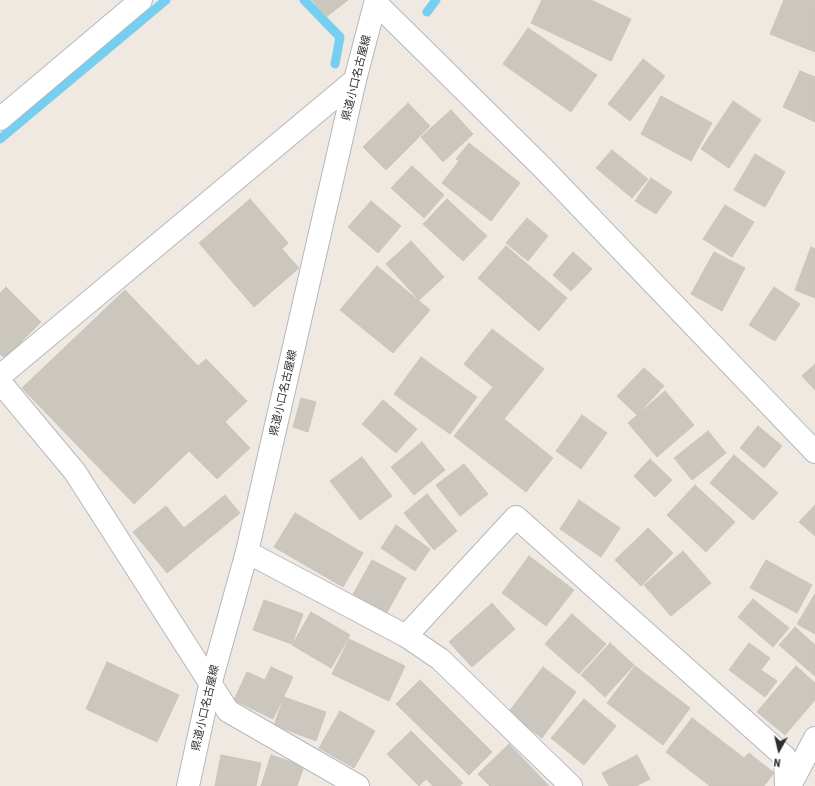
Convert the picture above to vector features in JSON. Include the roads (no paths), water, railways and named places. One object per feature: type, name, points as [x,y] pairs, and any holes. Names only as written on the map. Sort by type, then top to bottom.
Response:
[{"type":"street","points":[[0,119],[141,0]]},
{"type":"street","points":[[376,1],[543,168],[815,452]]},
{"type":"street","name":"県道小口名古屋線","points":[[188,786],[210,685],[247,552],[356,80],[376,1]]},
{"type":"street","points":[[0,376],[356,80]]},
{"type":"street","points":[[0,382],[75,472],[228,711],[358,786]]},
{"type":"street","points":[[406,636],[516,517],[785,757],[786,786]]},
{"type":"street","points":[[247,552],[406,636],[440,659],[571,786]]},
{"type":"street","points":[[790,786],[815,738]]},
{"type":"waterway","points":[[0,139],[166,0]]},
{"type":"waterway","points":[[304,0],[340,37],[335,64]]},
{"type":"waterway","points":[[427,12],[436,0]]}]
